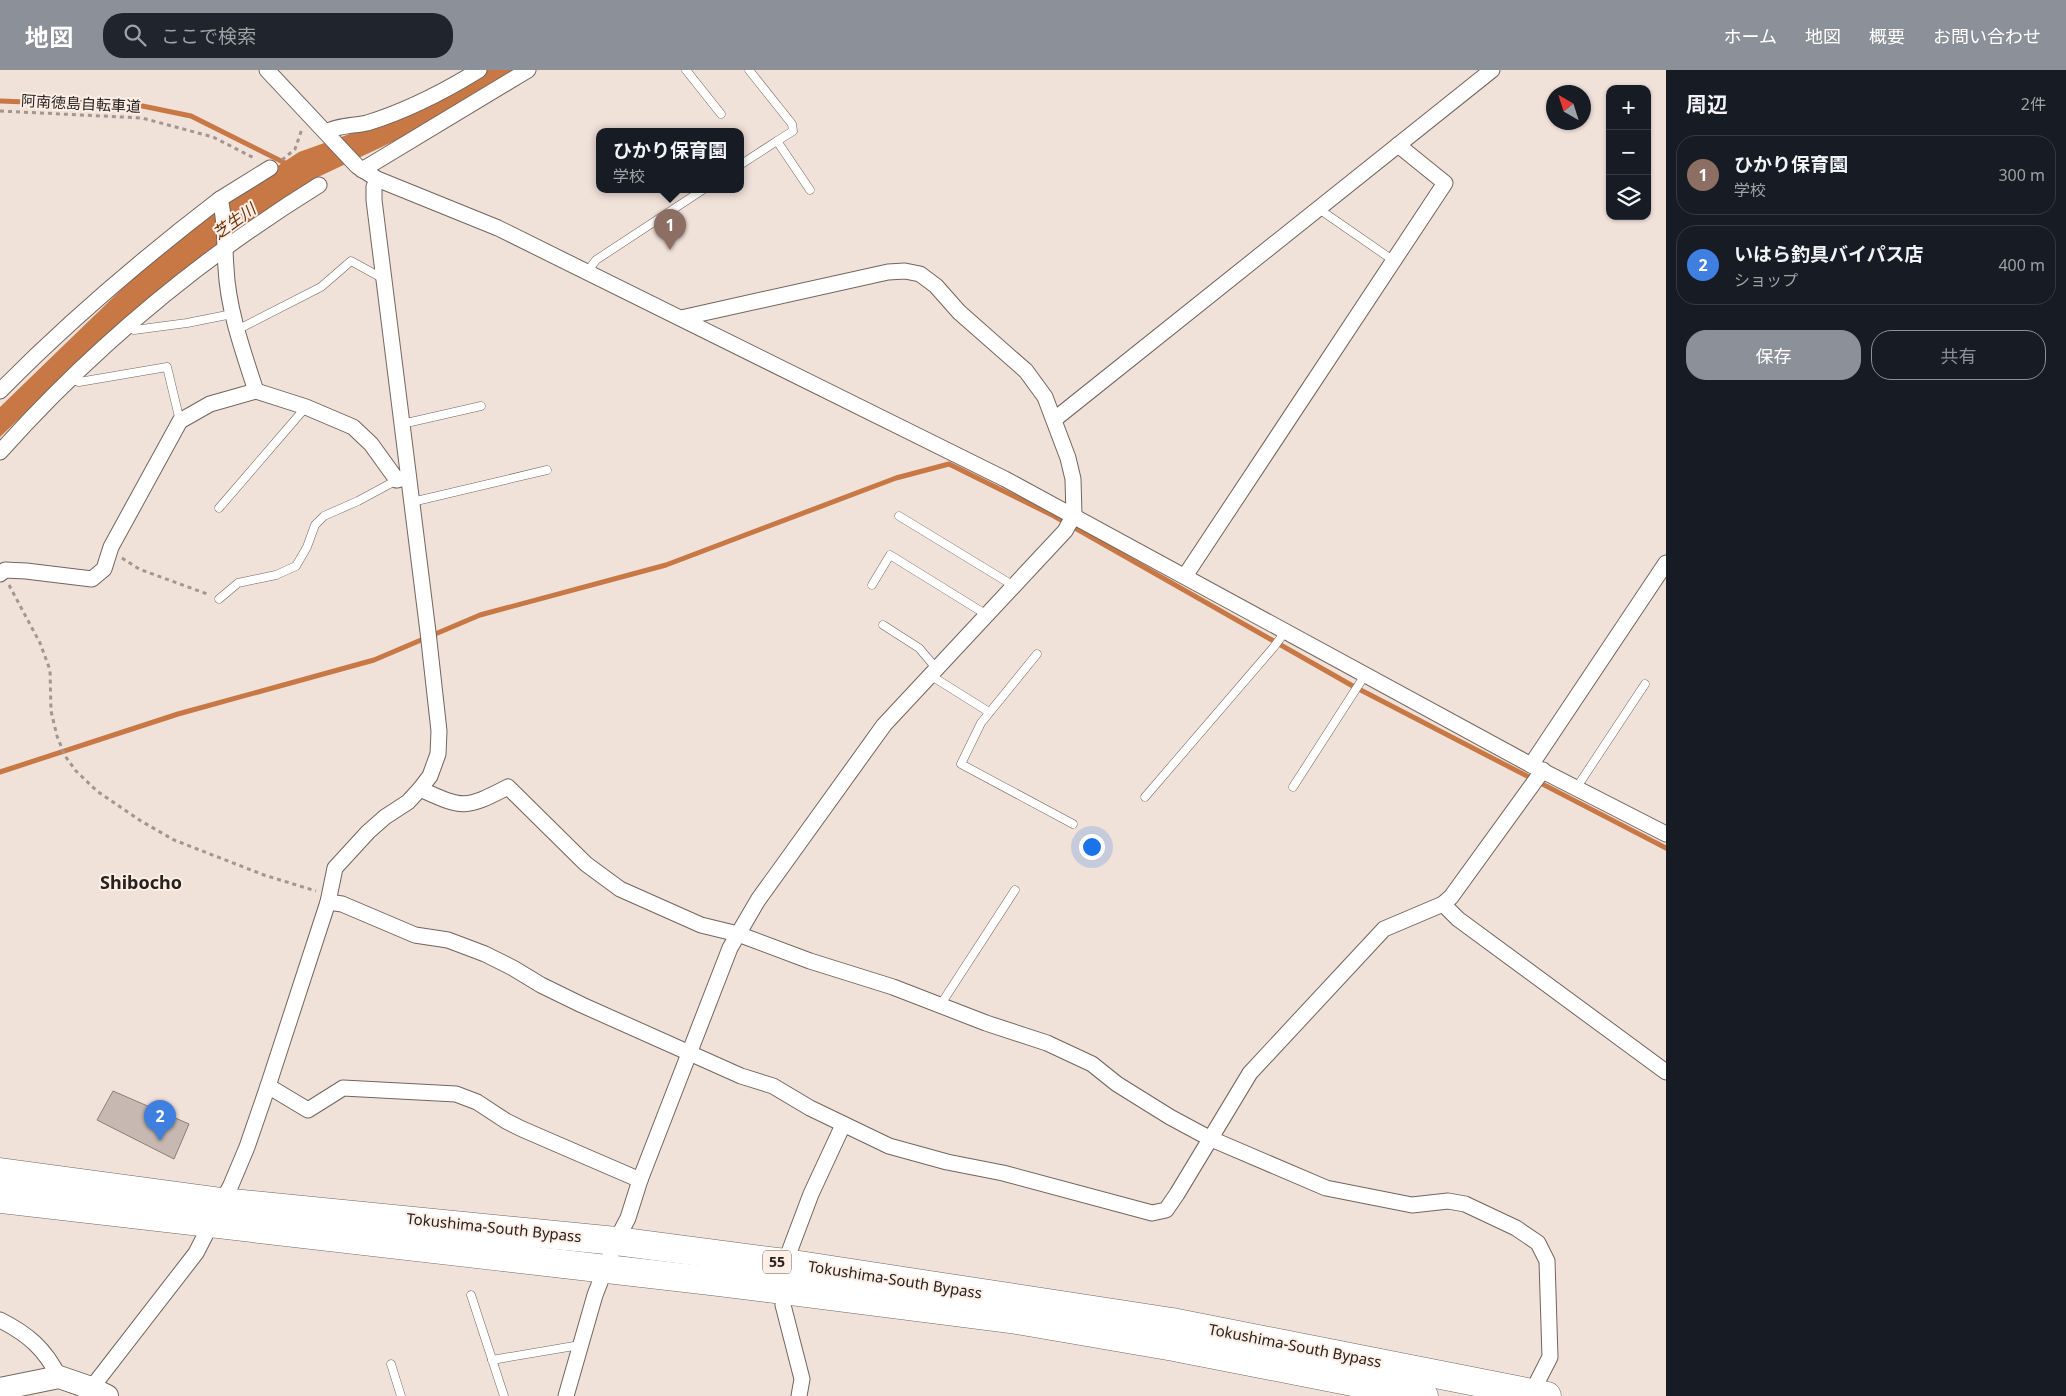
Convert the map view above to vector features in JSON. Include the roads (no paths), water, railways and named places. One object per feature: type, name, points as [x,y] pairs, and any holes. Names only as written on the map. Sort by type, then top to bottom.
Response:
[{"type":"highway","name":"Tokushima-South Bypass","points":[[0,1172],[217,1213],[605,1269],[1011,1319],[1174,1346],[1424,1396]]},
{"type":"highway","name":"Tokushima-South Bypass","points":[[0,1199],[616,1241],[786,1263],[1172,1322],[1537,1395]]},
{"type":"main road","points":[[0,1389],[59,1377],[94,1393]]},
{"type":"street","points":[[94,1393],[196,1254],[217,1213],[247,1147],[268,1086],[329,898],[335,868],[347,853],[386,817],[408,802],[420,789],[430,776],[438,754],[439,731],[412,502],[403,479],[402,424],[382,278],[375,189],[360,168],[267,70]]},
{"type":"street","points":[[329,134],[334,128],[368,122],[424,100],[479,70]]},
{"type":"street","points":[[360,168],[374,162],[528,70]]},
{"type":"street","points":[[1055,419],[1492,70]]},
{"type":"street","points":[[1185,576],[1445,183],[1398,145]]},
{"type":"street","points":[[0,392],[28,362],[174,234],[270,168]]},
{"type":"street","points":[[0,452],[30,418],[127,326],[226,247],[275,213],[319,186]]},
{"type":"street","points":[[375,189],[498,228],[1006,479],[1070,523],[1185,576],[1282,636],[1536,774],[1577,787],[1665,830]]},
{"type":"street","points":[[220,202],[232,314],[256,391]]},
{"type":"street","points":[[566,1396],[580,1345],[605,1269],[628,1218],[640,1180],[730,948],[738,934],[758,900],[884,725],[1070,523],[1073,479],[1055,419],[1045,397],[1026,371],[959,312],[936,286],[920,274],[905,271],[888,272],[681,318]]},
{"type":"street","points":[[2,567],[92,579],[104,569],[111,547],[180,421],[210,404],[256,391],[306,407],[353,426],[403,479]]},
{"type":"street","points":[[329,898],[415,935],[448,940],[485,954],[541,985],[690,1054],[741,1076],[773,1086],[843,1125],[889,1146],[947,1162],[1003,1173],[1152,1213],[1166,1210],[1250,1073],[1384,929],[1443,904],[1457,889],[1536,774],[1666,563]]},
{"type":"street","points":[[420,789],[452,804],[467,805],[508,787],[586,864],[620,889],[701,924],[738,934],[810,961],[941,1004],[986,1023],[1047,1043],[1092,1064],[1124,1088],[1170,1117],[1209,1138],[1326,1188],[1412,1205],[1448,1201],[1465,1204],[1516,1228],[1538,1243],[1547,1261],[1550,1357],[1537,1395]]},
{"type":"street","points":[[1443,904],[1458,919],[1666,1072]]},
{"type":"street","points":[[268,1086],[308,1110],[343,1088],[456,1094],[477,1102],[522,1129],[640,1180]]},
{"type":"street","points":[[786,1263],[811,1194],[843,1125]]},
{"type":"street","points":[[785,1290],[783,1304],[802,1379],[799,1396]]},
{"type":"street","points":[[0,1320],[30,1338],[51,1360],[59,1377]]},
{"type":"lane","points":[[686,70],[720,114]]},
{"type":"lane","points":[[744,162],[793,131],[792,124],[749,70]]},
{"type":"lane","points":[[777,141],[810,190]]},
{"type":"lane","points":[[587,272],[596,260],[698,193]]},
{"type":"lane","points":[[1319,209],[1394,261]]},
{"type":"lane","points":[[237,330],[320,287],[351,262],[382,278]]},
{"type":"lane","points":[[127,326],[134,330],[187,323],[232,314]]},
{"type":"lane","points":[[72,378],[79,382],[167,367],[180,421]]},
{"type":"lane","points":[[402,424],[481,406]]},
{"type":"lane","points":[[219,508],[306,407]]},
{"type":"lane","points":[[412,502],[547,470]]},
{"type":"lane","points":[[219,599],[238,583],[276,575],[296,566],[307,547],[315,525],[324,516],[403,479]]},
{"type":"lane","points":[[898,516],[1014,586]]},
{"type":"lane","points":[[872,585],[890,555],[987,614]]},
{"type":"lane","points":[[883,625],[919,648],[933,672],[990,712]]},
{"type":"lane","points":[[1145,797],[1282,636]]},
{"type":"lane","points":[[1037,654],[980,723],[961,764],[1073,824]]},
{"type":"lane","points":[[1293,787],[1363,679]]},
{"type":"lane","points":[[1577,787],[1645,684]]},
{"type":"lane","points":[[941,1004],[1015,890]]},
{"type":"lane","points":[[471,1295],[504,1396]]},
{"type":"lane","points":[[492,1360],[580,1345]]},
{"type":"lane","points":[[390,1364],[401,1396]]},
{"type":"water","name":"芝生川","points":[[485,70],[513,70],[403,137],[316,178],[195,262],[121,321],[0,437],[0,407],[158,254],[232,196],[299,152],[358,131]]},
{"type":"waterway","points":[[0,101],[52,103],[123,102],[191,116],[289,165]]},
{"type":"waterway","points":[[0,772],[178,714],[374,660],[480,615],[666,565],[896,478],[949,464],[1054,516],[1351,685],[1666,848]]},
{"type":"place","name":"ひかり保育園","points":[[670,250]]},
{"type":"place","name":"いはら釣具バイパス店","points":[[160,1141]]},
{"type":"district","name":"Shibocho","points":[[141,883]]}]
